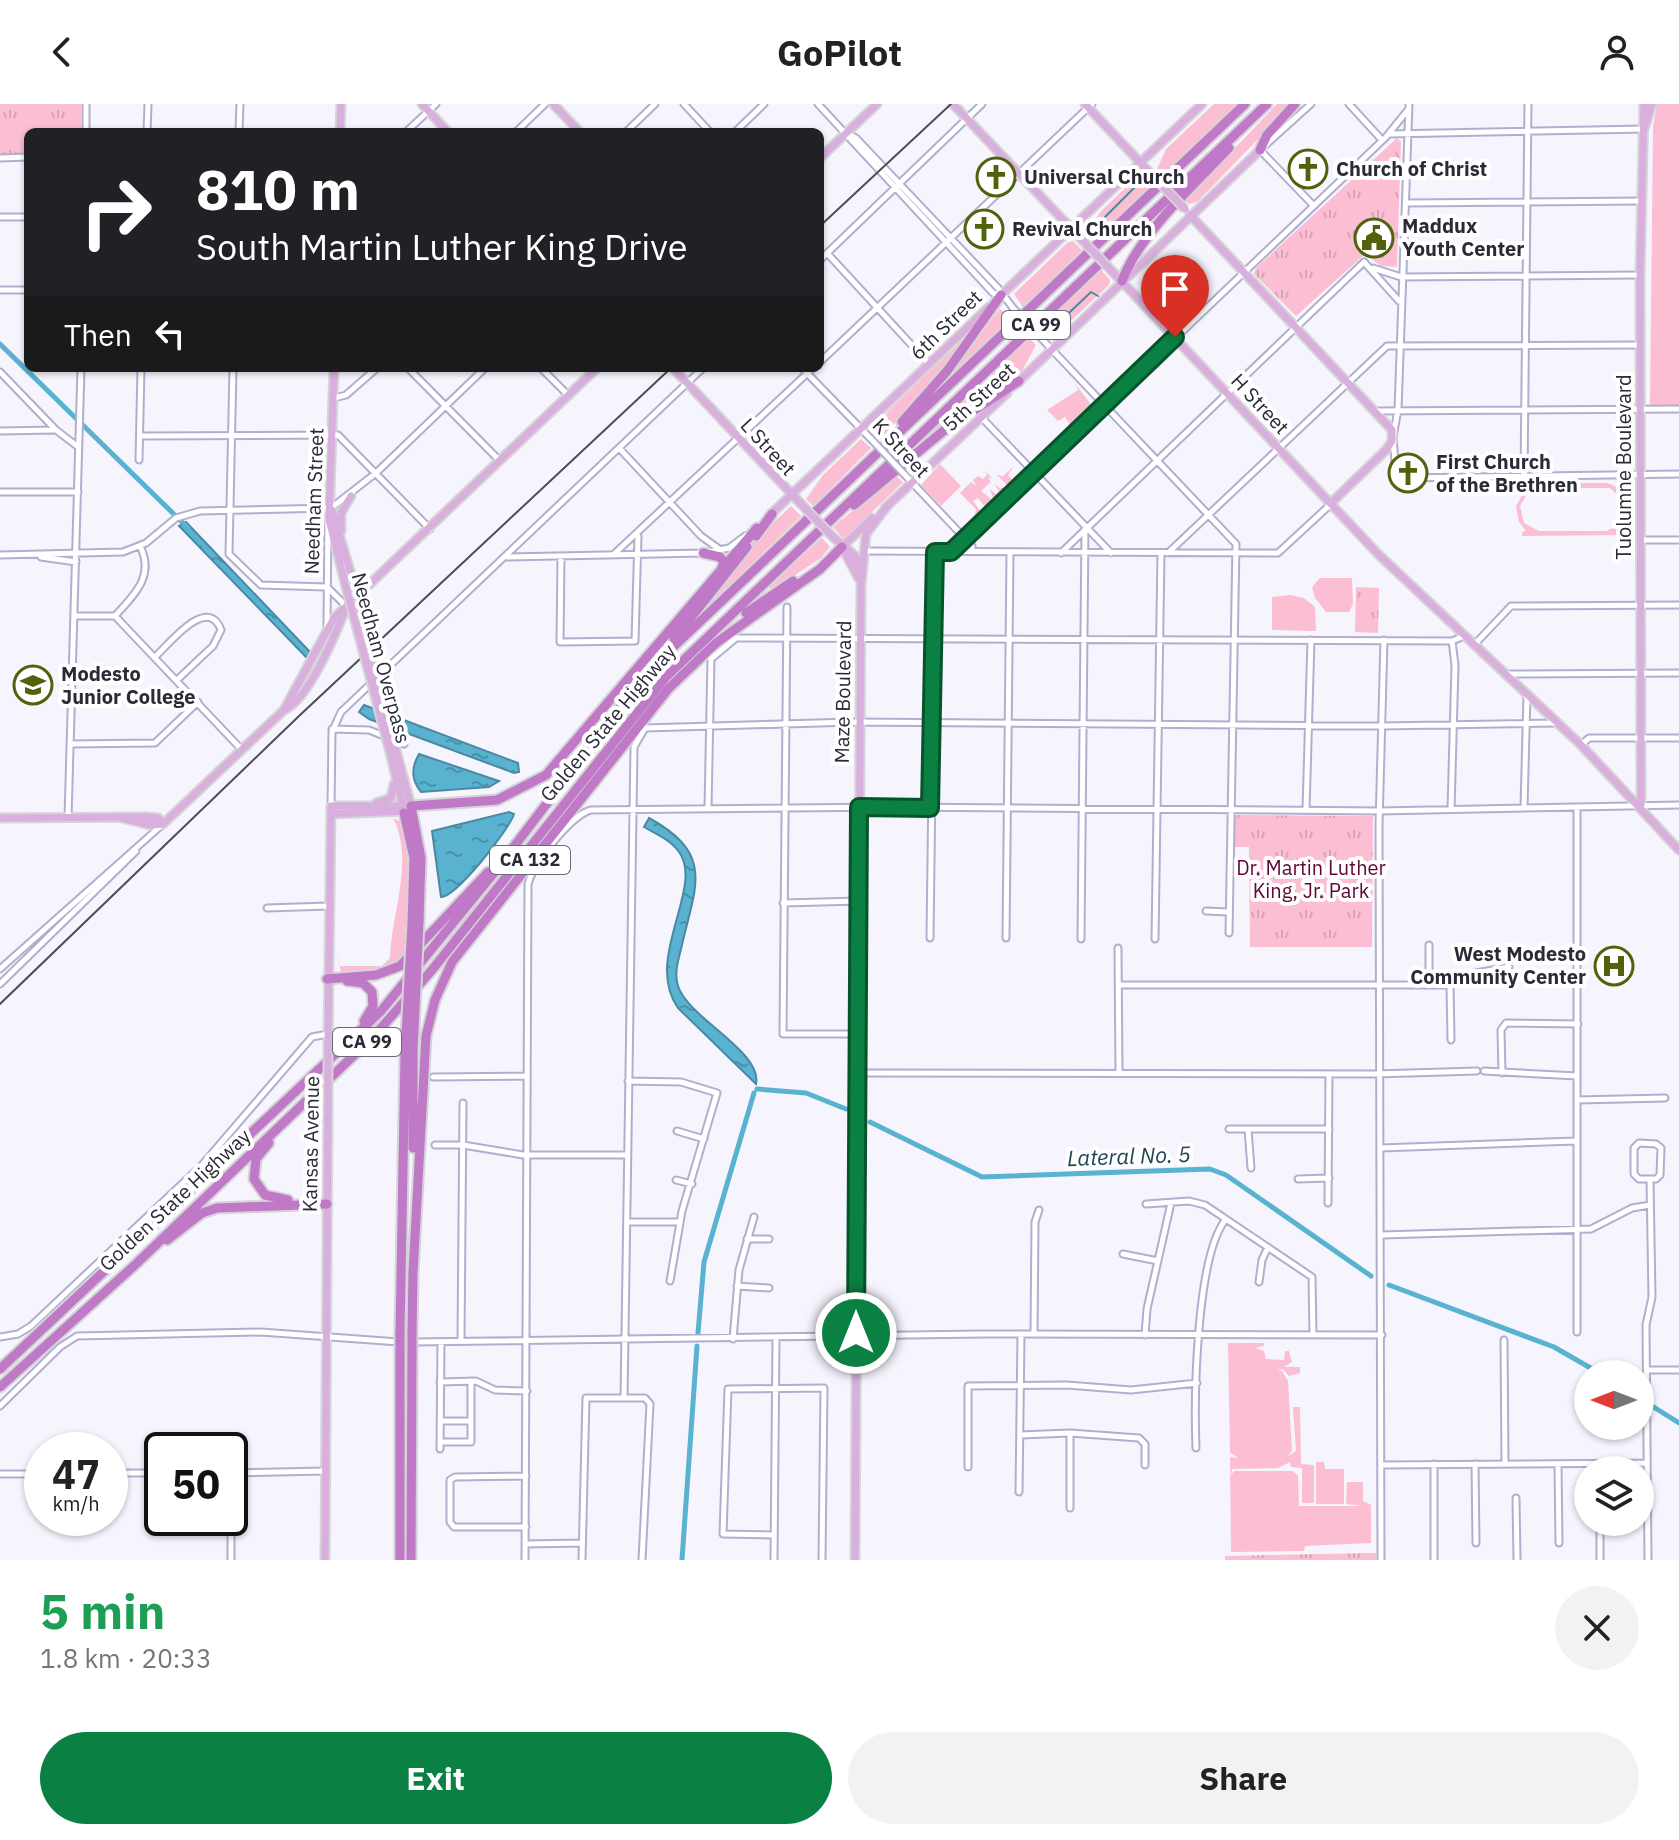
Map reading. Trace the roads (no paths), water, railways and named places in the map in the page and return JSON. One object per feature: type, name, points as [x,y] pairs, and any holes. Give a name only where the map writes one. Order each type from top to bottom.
[{"type":"highway","name":"Golden State Highway","points":[[0,1369],[333,1058],[409,979],[603,729],[670,650],[1245,104]]},
{"type":"highway","name":"Golden State Highway","points":[[0,1387],[136,1264],[374,1036],[420,983],[610,744],[688,655],[1267,104]]},
{"type":"highway","points":[[1122,281],[1132,260],[1171,210],[1267,104]]},
{"type":"highway","points":[[1260,150],[1260,143],[1295,104]]},
{"type":"highway","points":[[887,443],[954,362],[1001,295]]},
{"type":"highway","points":[[804,545],[940,433],[1019,381]]},
{"type":"highway","points":[[603,729],[624,694],[709,598],[772,514]]},
{"type":"highway","points":[[400,1560],[400,1334],[415,922],[414,862],[406,808],[467,805],[502,799],[546,775],[757,528]]},
{"type":"highway","points":[[688,655],[842,547]]},
{"type":"highway","name":"CA 132","points":[[411,1560],[413,1273],[425,1045],[435,1000],[452,962],[657,700],[716,643],[820,569],[842,547]]},
{"type":"highway","points":[[703,553],[722,558],[722,568]]},
{"type":"highway","points":[[327,979],[376,975],[400,966],[491,868],[504,860]]},
{"type":"highway","points":[[327,979],[365,984],[374,1001],[366,1018],[333,1058]]},
{"type":"highway","points":[[409,1053],[413,1273]]},
{"type":"highway","points":[[294,1112],[256,1159],[254,1179],[259,1190],[271,1198],[327,1204]]},
{"type":"highway","points":[[136,1264],[209,1210],[225,1206],[327,1204]]},
{"type":"main road","points":[[340,128],[341,104]]},
{"type":"main road","points":[[422,104],[444,128]]},
{"type":"main road","points":[[553,104],[576,128]]},
{"type":"main road","points":[[824,154],[877,104]]},
{"type":"main road","name":"H Street","points":[[953,104],[1378,554],[1581,745],[1641,805],[1679,850]]},
{"type":"main road","name":"6th Street","points":[[757,528],[1202,104]]},
{"type":"main road","name":"Tuolumne Boulevard","points":[[1641,805],[1640,275],[1643,104]]},
{"type":"main road","name":"Tuolumne Boulevard","points":[[1644,129],[1652,104]]},
{"type":"main road","points":[[1088,105],[1390,427],[1393,437],[1386,450],[1331,503]]},
{"type":"main road","name":"5th Street","points":[[842,547],[982,418],[1260,150]]},
{"type":"main road","name":"Needham Street","points":[[331,510],[334,372]]},
{"type":"main road","points":[[0,818],[158,818],[163,824],[284,710],[325,634],[346,606],[593,372]]},
{"type":"main road","name":"L Street","points":[[677,372],[842,547],[855,556],[862,570]]},
{"type":"main road","points":[[347,560],[341,516],[351,496]]},
{"type":"main road","name":"Maze Boulevard","points":[[855,1560],[861,585],[866,534],[888,505]]},
{"type":"main road","name":"Needham Overpass","points":[[331,510],[347,560],[349,584]]},
{"type":"main road","name":"Needham Overpass","points":[[331,510],[331,535],[349,584],[406,808]]},
{"type":"main road","name":"L Street","points":[[842,547],[861,585]]},
{"type":"main road","points":[[284,710],[292,707],[312,679],[346,606]]},
{"type":"main road","name":"Needham Overpass","points":[[394,753],[395,773],[406,808]]},
{"type":"main road","points":[[371,805],[392,796],[395,773]]},
{"type":"main road","points":[[331,810],[371,805],[406,808]]},
{"type":"main road","points":[[331,810],[406,808]]},
{"type":"main road","name":"Kansas Avenue","points":[[325,1560],[327,979],[331,810]]},
{"type":"street","points":[[86,104],[86,128]]},
{"type":"street","points":[[147,128],[148,104]]},
{"type":"street","points":[[239,128],[240,104]]},
{"type":"street","points":[[410,128],[436,104]]},
{"type":"street","points":[[520,128],[545,104]]},
{"type":"street","points":[[630,128],[655,104]]},
{"type":"street","points":[[684,104],[706,128]]},
{"type":"street","points":[[739,128],[764,104]]},
{"type":"street","points":[[818,104],[948,240],[993,293],[1001,295],[1235,542],[1229,933]]},
{"type":"street","points":[[824,256],[982,104]]},
{"type":"street","name":"5th Street","points":[[1260,150],[1311,104]]},
{"type":"street","points":[[1349,104],[1384,138]]},
{"type":"street","points":[[951,552],[1384,138],[1403,119],[1409,104]]},
{"type":"street","points":[[1409,104],[1398,410],[1393,437],[1397,476],[1679,474]]},
{"type":"street","points":[[1524,476],[1528,104]]},
{"type":"street","points":[[824,358],[1088,105]]},
{"type":"street","points":[[1384,138],[1409,132],[1644,129]]},
{"type":"street","points":[[1260,150],[1313,205]]},
{"type":"street","points":[[0,158],[24,157]]},
{"type":"street","points":[[1407,203],[1642,201]]},
{"type":"street","points":[[0,217],[24,217]]},
{"type":"street","points":[[827,253],[929,364]]},
{"type":"street","points":[[1366,264],[1401,277],[1640,275]]},
{"type":"street","points":[[1366,264],[1400,302]]},
{"type":"street","points":[[1061,553],[1227,392],[1366,264]]},
{"type":"street","points":[[0,290],[24,290]]},
{"type":"street","points":[[1155,939],[1159,639],[1165,553],[1387,346],[1640,345]]},
{"type":"street","points":[[0,372],[56,430],[77,446]]},
{"type":"street","points":[[68,818],[81,372]]},
{"type":"street","points":[[139,460],[141,372]]},
{"type":"street","points":[[233,372],[229,554],[261,585],[326,587],[346,606]]},
{"type":"street","points":[[334,398],[347,395],[373,372]]},
{"type":"street","points":[[412,372],[500,462]]},
{"type":"street","points":[[0,555],[113,553],[140,546],[182,516],[229,509],[331,510],[376,473],[481,372]]},
{"type":"street","points":[[545,372],[568,395]]},
{"type":"street","points":[[404,744],[369,730],[332,729],[338,716],[351,702],[699,372]]},
{"type":"street","points":[[613,555],[739,439],[804,372]]},
{"type":"street","name":"K Street","points":[[806,372],[965,538],[972,552]]},
{"type":"street","points":[[1376,411],[1679,409]]},
{"type":"street","points":[[982,418],[1112,553]]},
{"type":"street","points":[[0,431],[56,430]]},
{"type":"street","points":[[140,436],[341,436],[430,529]]},
{"type":"street","points":[[619,448],[701,536],[722,549]]},
{"type":"street","points":[[0,492],[78,492]]},
{"type":"street","points":[[863,551],[1278,553],[1331,503]]},
{"type":"street","name":"Needham Street","points":[[325,634],[325,532],[331,510]]},
{"type":"street","points":[[1081,939],[1085,527]]},
{"type":"street","name":"6th Street","points":[[506,557],[703,553],[722,549],[757,528]]},
{"type":"street","points":[[561,557],[560,642],[635,641],[638,535]]},
{"type":"street","points":[[701,536],[703,553]]},
{"type":"street","points":[[1640,540],[1679,540]]},
{"type":"street","points":[[115,616],[144,579],[145,561],[140,546]]},
{"type":"street","points":[[930,938],[935,552]]},
{"type":"street","points":[[1006,938],[1010,553]]},
{"type":"street","points":[[33,554],[76,562]]},
{"type":"street","points":[[1475,644],[1511,606],[1679,605]]},
{"type":"street","points":[[787,607],[783,1034],[858,1034]]},
{"type":"street","points":[[74,616],[115,616],[242,750]]},
{"type":"street","points":[[155,657],[197,618],[210,617],[218,622],[221,630],[215,643],[177,680]]},
{"type":"street","points":[[1451,810],[1455,665],[1452,640],[1456,629]]},
{"type":"street","points":[[708,809],[711,659],[736,638],[1452,640],[1464,636]]},
{"type":"street","points":[[1306,810],[1311,640]]},
{"type":"street","points":[[1381,1560],[1380,811],[1384,640]]},
{"type":"street","points":[[1507,674],[1679,673]]},
{"type":"street","points":[[1524,808],[1527,693]]},
{"type":"street","points":[[70,744],[155,743],[198,702]]},
{"type":"street","points":[[624,1398],[625,1155],[634,747],[640,735],[651,725],[932,722],[1454,726],[1558,723]]},
{"type":"street","name":"Kansas Avenue","points":[[331,810],[332,729]]},
{"type":"street","points":[[1581,745],[1589,738],[1679,738]]},
{"type":"street","points":[[525,1560],[529,881],[574,818],[587,811],[859,807],[1380,811],[1679,805]]},
{"type":"street","points":[[1577,807],[1577,1332]]},
{"type":"street","points":[[0,969],[163,824]]},
{"type":"street","points":[[0,982],[132,858],[138,847]]},
{"type":"street","points":[[783,903],[859,901]]},
{"type":"street","points":[[267,908],[329,906]]},
{"type":"street","points":[[1206,911],[1228,912]]},
{"type":"street","points":[[1429,945],[1429,985]]},
{"type":"street","points":[[1118,948],[1119,1073]]},
{"type":"street","points":[[0,982],[19,961],[16,953]]},
{"type":"street","points":[[1119,985],[1450,985],[1476,973],[1509,967]]},
{"type":"street","points":[[1450,985],[1451,1040]]},
{"type":"street","points":[[1502,1073],[1504,1024],[1578,1024]]},
{"type":"street","points":[[0,1337],[18,1334],[31,1326],[202,1165],[312,1037],[328,1034]]},
{"type":"street","points":[[858,1073],[1381,1074],[1480,1071],[1577,1076]]},
{"type":"street","points":[[1328,1203],[1329,1074]]},
{"type":"street","points":[[433,1077],[527,1076]]},
{"type":"street","points":[[628,1081],[681,1082],[717,1093],[679,1222],[670,1281]]},
{"type":"street","points":[[1577,1100],[1665,1098]]},
{"type":"street","points":[[461,1341],[463,1103]]},
{"type":"street","points":[[1229,1129],[1329,1129]]},
{"type":"street","points":[[1248,1129],[1251,1168]]},
{"type":"street","points":[[677,1131],[704,1139]]},
{"type":"street","points":[[1381,1148],[1576,1141]]},
{"type":"street","points":[[1639,1143],[1656,1144],[1661,1148],[1660,1175],[1650,1180],[1637,1179],[1634,1174],[1634,1148],[1639,1143]]},
{"type":"street","points":[[435,1145],[463,1145],[527,1155],[625,1155]]},
{"type":"street","points":[[1298,1179],[1329,1178]]},
{"type":"street","points":[[676,1180],[692,1184]]},
{"type":"street","points":[[1647,1360],[1646,1325],[1652,1297],[1650,1180]]},
{"type":"street","points":[[1145,1335],[1171,1203]]},
{"type":"street","points":[[1146,1204],[1205,1205],[1312,1277],[1313,1335]]},
{"type":"street","points":[[1382,1235],[1578,1230],[1602,1226],[1632,1208],[1650,1205]]},
{"type":"street","points":[[1034,1334],[1035,1231],[1039,1210]]},
{"type":"street","points":[[733,1339],[737,1286],[754,1217]]},
{"type":"street","points":[[1196,1448],[1200,1304],[1215,1240],[1226,1219]]},
{"type":"street","points":[[627,1222],[679,1222]]},
{"type":"street","points":[[747,1239],[769,1239]]},
{"type":"street","points":[[1259,1282],[1262,1260],[1268,1247]]},
{"type":"street","points":[[1123,1254],[1158,1261]]},
{"type":"street","points":[[737,1286],[769,1288]]},
{"type":"street","points":[[0,1406],[60,1347],[77,1336],[261,1332],[441,1342],[1021,1334],[1382,1335]]},
{"type":"street","points":[[1019,1492],[1021,1334]]},
{"type":"street","points":[[774,1560],[776,1338]]},
{"type":"street","points":[[1504,1340],[1505,1464]]},
{"type":"street","points":[[441,1342],[440,1446],[471,1442],[471,1381]]},
{"type":"street","points":[[1654,1370],[1679,1370]]},
{"type":"street","points":[[440,1382],[471,1381],[495,1390],[527,1391]]},
{"type":"street","points":[[968,1467],[968,1386],[1067,1385],[1131,1390],[1197,1383]]},
{"type":"street","points":[[774,1535],[723,1534],[728,1389],[824,1388],[822,1560]]},
{"type":"street","points":[[582,1560],[586,1398],[645,1398],[650,1404],[642,1560]]},
{"type":"street","points":[[440,1421],[471,1421]]},
{"type":"street","points":[[1020,1435],[1070,1433],[1142,1439],[1145,1444],[1145,1465]]},
{"type":"street","points":[[1070,1433],[1070,1508]]},
{"type":"street","points":[[1434,1464],[1434,1560]]},
{"type":"street","points":[[1475,1464],[1476,1543]]},
{"type":"street","points":[[1558,1464],[1559,1543]]},
{"type":"street","points":[[1382,1465],[1574,1465]]},
{"type":"street","points":[[248,1473],[325,1471]]},
{"type":"street","points":[[0,1474],[24,1474]]},
{"type":"street","points":[[526,1476],[455,1477],[450,1480],[450,1522],[454,1527],[526,1527]]},
{"type":"street","points":[[1516,1498],[1517,1560]]},
{"type":"street","points":[[231,1536],[231,1560]]},
{"type":"street","points":[[1600,1536],[1600,1560]]},
{"type":"street","points":[[1648,1536],[1648,1560]]},
{"type":"street","points":[[525,1544],[581,1543]]},
{"type":"water","points":[[186,522],[310,652],[307,658],[179,526]]},
{"type":"water","points":[[364,705],[518,763],[519,772],[514,773],[369,719],[359,712]]},
{"type":"water","points":[[419,754],[499,781],[489,787],[421,792],[413,773]]},
{"type":"water","points":[[509,812],[514,814],[493,847],[458,886],[441,897],[432,831]]},
{"type":"water","points":[[649,818],[684,845],[692,859],[695,874],[695,890],[677,967],[678,986],[695,1010],[748,1060],[755,1072],[756,1084],[678,1008],[669,989],[667,968],[685,884],[685,867],[672,844],[644,827]]},
{"type":"waterway","points":[[1089,233],[1140,182],[1140,174]]},
{"type":"waterway","points":[[1052,329],[1091,292],[1098,296]]},
{"type":"waterway","points":[[0,344],[24,367]]},
{"type":"waterway","points":[[29,372],[188,528]]},
{"type":"waterway","points":[[757,1089],[806,1093],[846,1109]]},
{"type":"waterway","points":[[698,1333],[704,1262],[754,1093]]},
{"type":"waterway","name":"Lateral No. 5","points":[[870,1122],[982,1177],[1210,1169],[1226,1175],[1371,1276]]},
{"type":"waterway","name":"Lateral No. 5","points":[[1389,1285],[1554,1347],[1577,1360]]},
{"type":"waterway","points":[[682,1560],[697,1346]]},
{"type":"waterway","name":"Lateral No. 5","points":[[1654,1407],[1679,1423]]},
{"type":"railway","points":[[824,222],[951,104]]},
{"type":"railway","points":[[0,1004],[299,716],[667,372]]},
{"type":"place","name":"Church of Christ","points":[[1308,169]]},
{"type":"place","name":"Universal Church","points":[[996,177]]},
{"type":"place","name":"Revival Church","points":[[984,229]]},
{"type":"place","name":"Maddux Youth Center","points":[[1374,238]]},
{"type":"place","name":"First Church of the Brethren","points":[[1408,473]]},
{"type":"place","name":"Modesto Junior College","points":[[33,685]]},
{"type":"place","name":"West Modesto Community Center","points":[[1614,966]]},
{"type":"park label","name":"Dr. Martin Luther King, Jr. Park","points":[[1311,880]]}]
